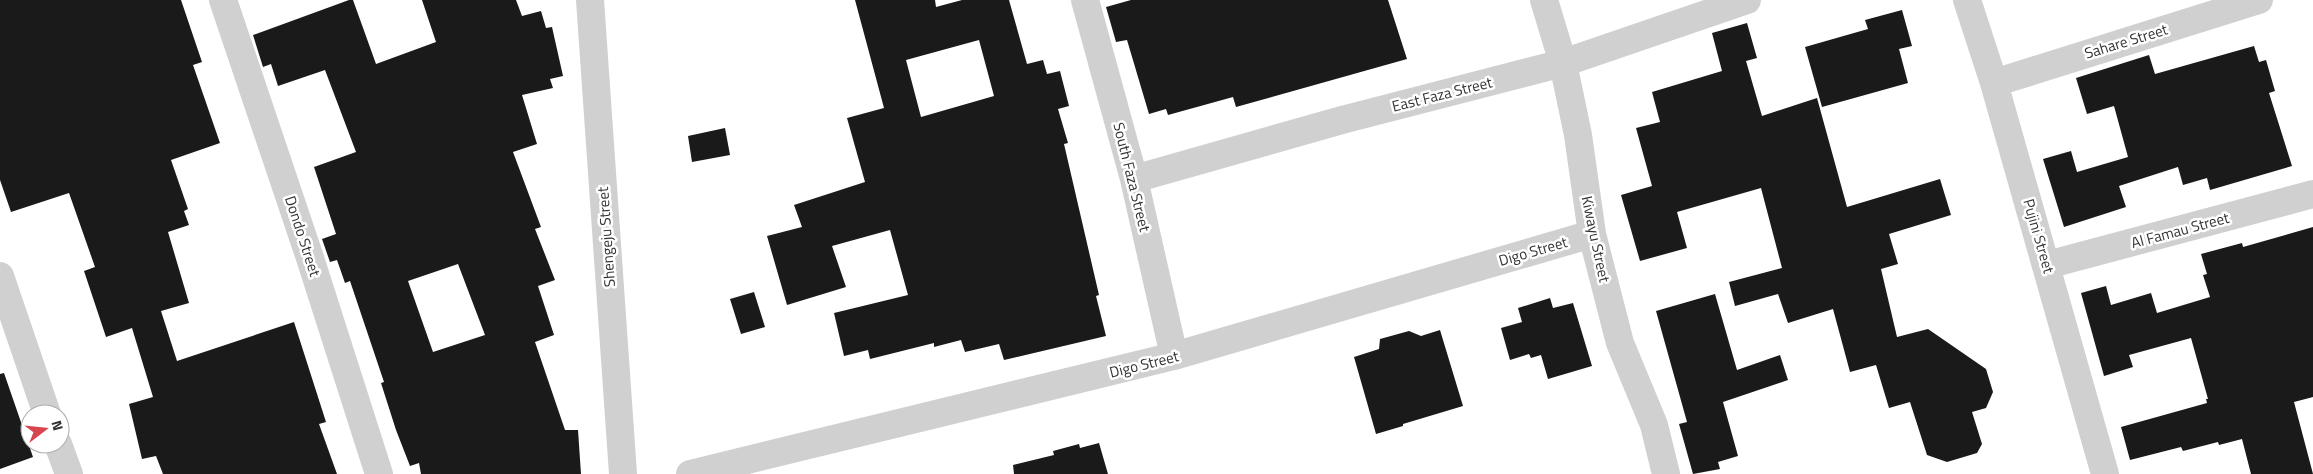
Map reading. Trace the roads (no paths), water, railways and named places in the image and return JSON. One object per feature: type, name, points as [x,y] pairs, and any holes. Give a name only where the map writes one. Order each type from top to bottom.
[{"type":"street","name":"Dondo Street","points":[[224,0],[307,248],[379,474]]},
{"type":"street","name":"Shengeju Street","points":[[590,0],[623,474]]},
{"type":"street","name":"South Faza Street","points":[[1085,0],[1134,179],[1174,356]]},
{"type":"street","name":"Kiwayu Street","points":[[1544,0],[1563,63],[1578,135],[1592,234],[1620,343],[1654,425],[1666,474]]},
{"type":"street","name":"East Faza Street","points":[[1134,179],[1342,120],[1563,63],[1747,0]]},
{"type":"street","name":"Pujini Street","points":[[1967,0],[1994,83],[2047,265],[2105,474]]},
{"type":"street","name":"Sahare Street","points":[[1994,83],[2259,0]]},
{"type":"street","name":"Al Famau Street","points":[[2047,265],[2313,194]]},
{"type":"street","name":"Digo Street","points":[[690,474],[1174,356],[1592,234]]},
{"type":"street","points":[[0,276],[45,404]]},
{"type":"street","points":[[62,454],[69,474]]}]
